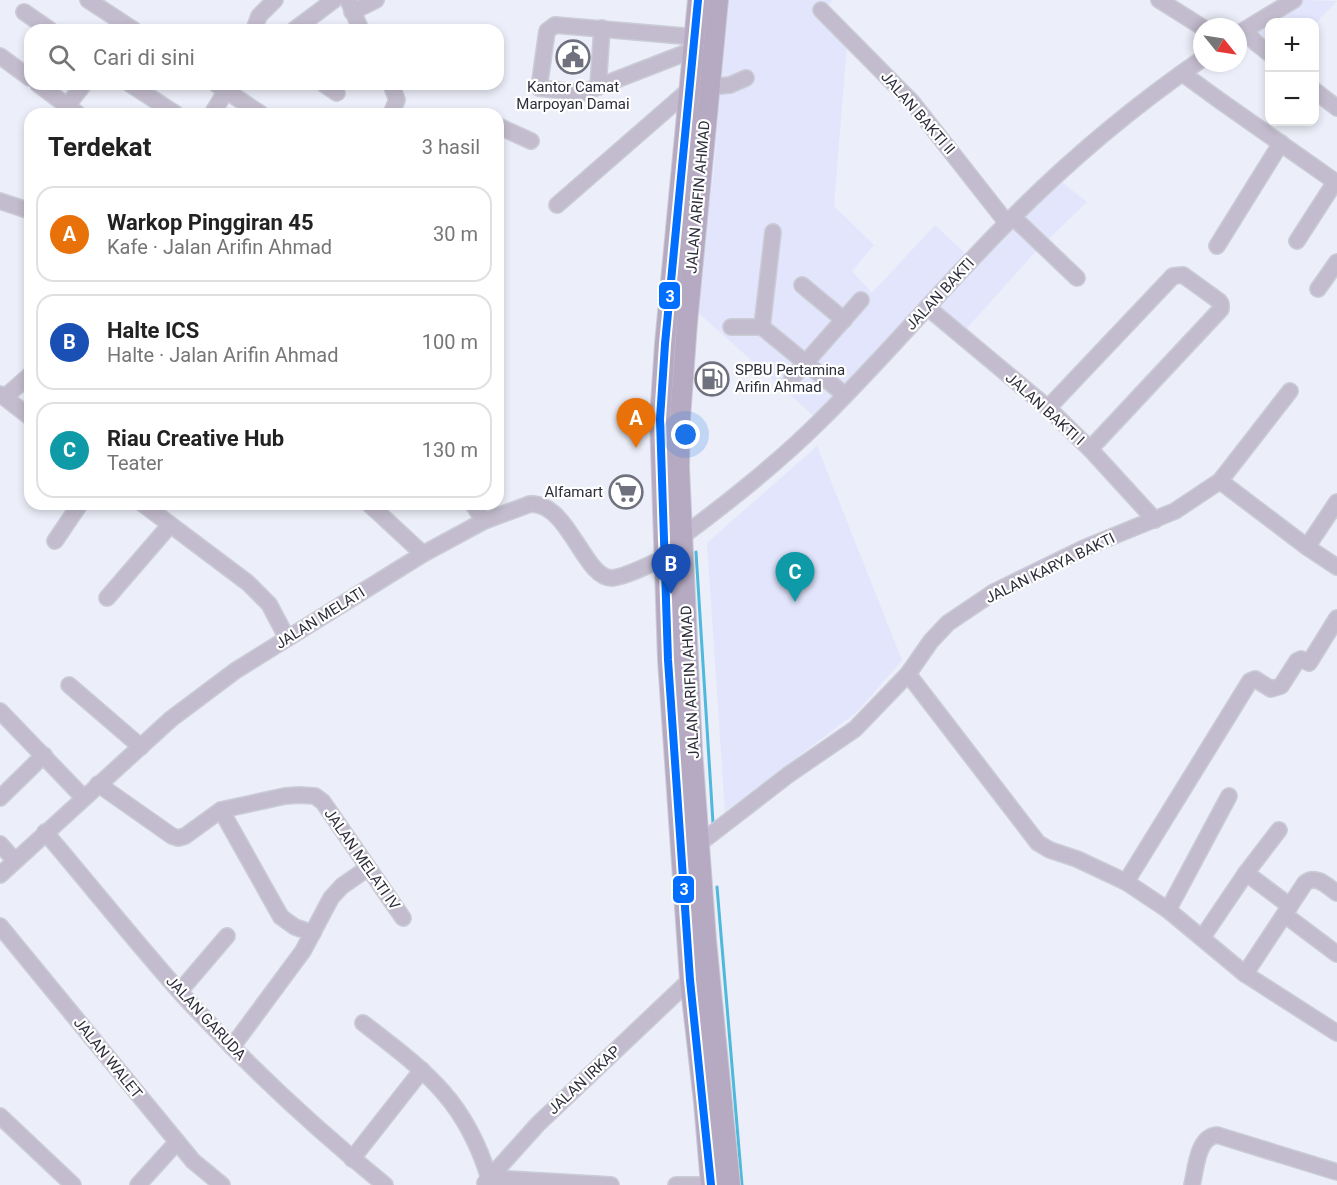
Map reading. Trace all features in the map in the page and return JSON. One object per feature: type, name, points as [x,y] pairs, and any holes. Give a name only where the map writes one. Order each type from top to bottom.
[{"type":"main road","name":"JALAN ARIFIN AHMAD","points":[[698,0],[694,44],[699,89]]},
{"type":"main road","name":"JALAN ARIFIN AHMAD","points":[[718,0],[699,89],[688,207],[660,419],[668,660],[697,941],[730,1185]]},
{"type":"main road","name":"JALAN ARIFIN AHMAD","points":[[688,207],[679,467],[684,535],[692,750],[700,843],[697,941],[690,980],[711,1185]]},
{"type":"street","points":[[88,0],[121,24]]},
{"type":"street","points":[[256,24],[259,16],[275,0]]},
{"type":"street","points":[[302,24],[334,0]]},
{"type":"street","points":[[358,24],[350,6],[376,0]]},
{"type":"street","points":[[1159,0],[1193,21]]},
{"type":"street","points":[[1247,28],[1294,0]]},
{"type":"street","name":"JALAN BAKTI II","points":[[821,10],[912,102],[1010,220],[1077,278]]},
{"type":"street","points":[[24,12],[41,24]]},
{"type":"street","points":[[555,25],[602,28],[694,44],[582,93],[539,88],[548,31],[555,25]]},
{"type":"street","points":[[598,87],[602,28]]},
{"type":"street","points":[[1247,37],[1265,51]]},
{"type":"street","points":[[0,56],[24,74]]},
{"type":"street","name":"JALAN BAKTI","points":[[684,535],[739,495],[818,423],[1010,220],[1105,131],[1193,65]]},
{"type":"street","points":[[1182,73],[1336,182],[1297,241]]},
{"type":"street","points":[[557,205],[699,89],[730,85],[746,78]]},
{"type":"street","points":[[46,90],[70,108]]},
{"type":"street","points":[[74,108],[81,90]]},
{"type":"street","points":[[139,90],[167,108]]},
{"type":"street","points":[[214,108],[220,90]]},
{"type":"street","points":[[225,90],[252,108]]},
{"type":"street","points":[[333,90],[337,93]]},
{"type":"street","points":[[394,90],[398,100],[394,108]]},
{"type":"street","points":[[1319,94],[1337,108]]},
{"type":"street","points":[[504,129],[531,141]]},
{"type":"street","points":[[1217,246],[1281,143]]},
{"type":"street","points":[[0,201],[24,209]]},
{"type":"street","points":[[762,327],[773,232]]},
{"type":"street","points":[[1318,290],[1337,262]]},
{"type":"street","points":[[1048,408],[1173,276],[1183,275],[1219,301],[1221,309],[1090,449]]},
{"type":"street","points":[[802,285],[844,320]]},
{"type":"street","points":[[792,378],[861,300]]},
{"type":"street","name":"JALAN BAKTI I","points":[[927,307],[1048,408],[1090,449],[1155,520]]},
{"type":"street","points":[[731,327],[762,327],[845,395]]},
{"type":"street","points":[[24,379],[2,395],[24,412]]},
{"type":"street","name":"JALAN KARYA BAKTI","points":[[700,843],[788,775],[855,729],[908,674],[931,641],[948,623],[994,592],[1084,548],[1155,520],[1185,505],[1220,481],[1290,391]]},
{"type":"street","points":[[1220,481],[1306,547],[1337,567]]},
{"type":"street","points":[[1306,547],[1337,502]]},
{"type":"street","name":"JALAN MELATI","points":[[0,875],[171,719],[207,692],[287,638],[423,554],[484,521],[530,504],[537,503],[547,507],[558,517],[596,570],[606,577],[617,576],[664,558]]},
{"type":"street","points":[[55,541],[76,510]]},
{"type":"street","points":[[151,510],[262,596],[275,612],[287,638]]},
{"type":"street","points":[[375,510],[423,554]]},
{"type":"street","points":[[477,510],[484,521]]},
{"type":"street","points":[[107,598],[171,525]]},
{"type":"street","points":[[1126,882],[1250,681],[1254,680],[1271,689],[1281,686],[1297,661],[1301,659],[1309,663],[1337,618]]},
{"type":"street","points":[[908,674],[1038,843],[1126,882],[1168,910],[1245,974],[1337,1033]]},
{"type":"street","points":[[69,685],[141,747]]},
{"type":"street","points":[[1,714],[83,797]]},
{"type":"street","points":[[0,798],[44,755]]},
{"type":"street","name":"JALAN MELATI IV","points":[[98,784],[175,837],[185,836],[221,810],[285,796],[315,796],[323,802],[403,918]]},
{"type":"street","points":[[1168,910],[1229,796]]},
{"type":"street","points":[[221,810],[281,917],[295,927],[313,933]]},
{"type":"street","points":[[1202,939],[1246,873],[1279,830]]},
{"type":"street","name":"JALAN GARUDA","points":[[45,832],[180,991],[232,1047],[279,1093],[385,1185]]},
{"type":"street","points":[[0,844],[15,861]]},
{"type":"street","points":[[232,1047],[288,972],[313,933],[331,898],[342,886],[368,867]]},
{"type":"street","points":[[1246,873],[1337,954]]},
{"type":"street","points":[[1245,974],[1309,880],[1318,880],[1337,893]]},
{"type":"street","name":"JALAN WALET","points":[[0,926],[177,1142],[204,1172],[222,1185]]},
{"type":"street","points":[[180,991],[227,936]]},
{"type":"street","name":"JALAN IRKAP","points":[[486,1182],[538,1124],[690,980]]},
{"type":"street","points":[[363,1023],[423,1070],[446,1093],[476,1142],[486,1182],[611,1185]]},
{"type":"street","points":[[352,1158],[423,1070]]},
{"type":"street","points":[[0,1116],[73,1185]]},
{"type":"street","points":[[1192,1185],[1203,1144],[1212,1136],[1337,1172]]},
{"type":"street","points":[[138,1185],[177,1142]]},
{"type":"street","points":[[676,1185],[711,1185]]},
{"type":"shaded area","points":[[726,0],[833,0],[819,16],[847,44],[834,206],[874,245],[852,271],[872,293],[935,225],[968,256],[817,419],[694,309],[714,170]]},
{"type":"shaded area","points":[[1300,0],[1337,1],[1319,20],[1319,18],[1274,18]]},
{"type":"shaded area","points":[[1265,24],[1265,44],[1252,33]]},
{"type":"shaded area","points":[[1059,180],[1087,202],[1038,249],[959,337],[936,307]]},
{"type":"shaded area","points":[[817,446],[902,660],[858,711],[725,812],[707,543]]},
{"type":"waterway","points":[[696,552],[713,823]]},
{"type":"waterway","points":[[717,887],[742,1185]]},
{"type":"transit line","name":"3","points":[[698,0],[660,419],[668,660],[690,980],[711,1185]]},
{"type":"place","name":"Kantor Camat Marpoyan Damai","points":[[573,57]]},
{"type":"place","name":"SPBU Pertamina Arifin Ahmad","points":[[712,379]]},
{"type":"place","name":"Warkop Pinggiran 45","points":[[636,448]]},
{"type":"place","name":"Alfamart","points":[[626,492]]},
{"type":"place","name":"Halte ICS","points":[[671,594]]},
{"type":"place","name":"Riau Creative Hub","points":[[795,602]]}]
